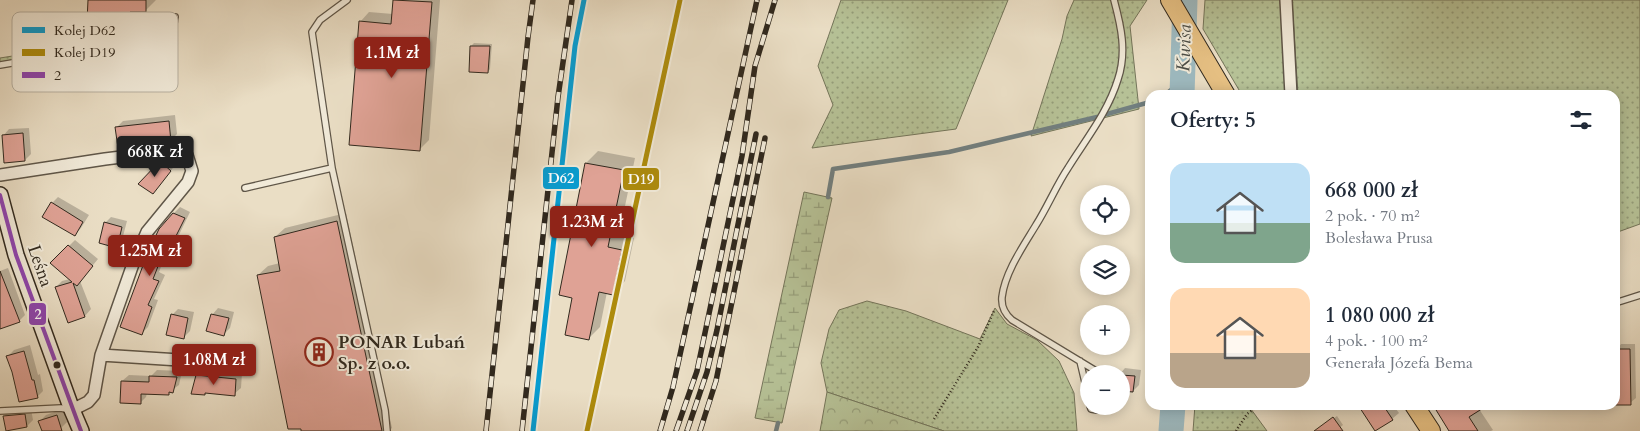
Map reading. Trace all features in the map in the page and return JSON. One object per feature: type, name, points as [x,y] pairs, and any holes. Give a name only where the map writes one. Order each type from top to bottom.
[{"type":"main road","points":[[1170,0],[1223,90]]},
{"type":"main road","name":"Leśna","points":[[0,195],[16,255],[81,431]]},
{"type":"main road","points":[[1417,410],[1431,431]]},
{"type":"street","points":[[1286,0],[1292,90]]},
{"type":"street","points":[[0,175],[158,152],[180,152],[187,155],[192,171],[188,182],[147,232],[133,264],[101,355],[94,394],[88,402],[72,410]]},
{"type":"street","points":[[101,355],[242,364]]},
{"type":"lane","points":[[346,0],[320,20],[312,32],[332,168],[385,410],[387,431]]},
{"type":"lane","points":[[1086,365],[1012,320],[1003,308],[1003,292],[1017,257],[1067,169],[1099,122],[1118,80],[1122,63],[1123,42],[1114,0]]},
{"type":"lane","points":[[245,188],[332,168]]},
{"type":"lane","points":[[1620,300],[1640,294]]},
{"type":"lane","points":[[1080,361],[1081,365]]},
{"type":"lane","points":[[0,411],[61,408],[72,410]]},
{"type":"path","points":[[934,419],[978,347],[1003,292]]},
{"type":"path","points":[[1236,431],[1252,410]]},
{"type":"green space","points":[[841,0],[1008,0],[956,129],[812,148],[833,105],[818,66]]},
{"type":"green space","points":[[1074,0],[1147,0],[1130,26],[1139,109],[1031,136],[1062,39],[1067,16]]},
{"type":"green space","points":[[1205,0],[1280,0],[1286,90],[1239,90],[1203,29]]},
{"type":"green space","points":[[1292,0],[1640,0],[1640,224],[1620,231],[1620,90],[1298,90]]},
{"type":"green space","points":[[12,56],[12,60],[0,62],[0,58]]},
{"type":"green space","points":[[804,192],[832,198],[782,423],[755,418]]},
{"type":"green space","points":[[867,301],[906,311],[980,339],[995,308],[1007,324],[1037,340],[1059,361],[1074,393],[1077,431],[944,431],[827,392],[821,363],[829,329],[839,310]]},
{"type":"green space","points":[[827,392],[944,431],[820,431]]},
{"type":"green space","points":[[1195,410],[1252,410],[1267,431],[1193,431]]},
{"type":"building","points":[[88,0],[146,0],[146,12],[87,12]]},
{"type":"building","points":[[393,0],[432,2],[420,151],[349,145],[359,21],[391,24]]},
{"type":"building","points":[[470,46],[490,46],[488,73],[469,72]]},
{"type":"building","points":[[169,121],[171,142],[118,148],[115,127]]},
{"type":"building","points":[[23,133],[25,161],[4,163],[2,135]]},
{"type":"building","points":[[160,161],[171,171],[153,194],[138,184]]},
{"type":"building","points":[[585,163],[624,170],[608,247],[622,250],[613,295],[599,292],[589,340],[565,335],[572,298],[559,295]]},
{"type":"building","points":[[51,202],[83,222],[75,236],[42,217]]},
{"type":"building","points":[[173,213],[185,218],[170,248],[166,246],[153,279],[159,281],[148,305],[152,307],[142,335],[120,327],[148,252],[159,229]]},
{"type":"building","name":"PONAR Lubań Sp. z o.o.","points":[[337,221],[382,431],[301,431],[301,429],[288,429],[257,275],[280,271],[274,237]]},
{"type":"building","points":[[104,222],[122,227],[117,248],[99,243]]},
{"type":"building","points":[[68,245],[93,266],[77,286],[73,283],[85,317],[68,323],[55,287],[72,282],[50,263]]},
{"type":"building","points":[[0,271],[20,322],[0,329]]},
{"type":"building","points":[[171,314],[188,318],[184,339],[166,335]]},
{"type":"building","points":[[211,314],[229,318],[224,336],[206,331]]},
{"type":"building","points":[[1620,349],[1630,349],[1631,405],[1620,405]]},
{"type":"building","points":[[24,351],[38,398],[19,402],[6,356]]},
{"type":"building","points":[[196,375],[236,379],[235,396],[205,393],[205,395],[191,394]]},
{"type":"building","points":[[149,376],[177,377],[173,393],[169,392],[169,395],[141,394],[141,404],[120,403],[121,381],[149,382]]},
{"type":"building","points":[[1130,376],[1135,376],[1133,392],[1130,392]]},
{"type":"building","points":[[1361,410],[1386,410],[1393,420],[1375,431]]},
{"type":"building","points":[[1436,410],[1480,410],[1469,417],[1478,431],[1449,431]]},
{"type":"building","points":[[25,414],[27,427],[6,431],[3,416]]},
{"type":"building","points":[[57,415],[62,431],[42,431],[38,421]]},
{"type":"building","points":[[1333,417],[1343,431],[1314,431]]},
{"type":"waterway","name":"Kwisa","points":[[1182,90],[1185,0]]},
{"type":"waterway","points":[[1171,90],[1183,80]]},
{"type":"waterway","points":[[1107,114],[1145,103]]},
{"type":"waterway","points":[[828,197],[833,169],[949,152],[1097,117]]},
{"type":"waterway","name":"Kwisa","points":[[1171,431],[1173,410]]},
{"type":"waterway","points":[[776,431],[778,423]]},
{"type":"railway","points":[[486,431],[533,0]]},
{"type":"railway","points":[[522,431],[558,97],[572,0]]},
{"type":"railway","points":[[660,431],[673,387],[757,0]]},
{"type":"railway","points":[[676,431],[697,371],[742,156],[755,66],[775,0]]},
{"type":"railway","points":[[687,431],[707,372],[717,330],[756,134]]},
{"type":"railway","points":[[700,431],[716,381],[765,138]]},
{"type":"rail line","name":"D62","points":[[533,431],[575,46],[584,0]]},
{"type":"rail line","name":"D19","points":[[587,431],[680,0]]},
{"type":"transit line","name":"2","points":[[0,195],[16,255],[81,431]]},
{"type":"place","name":"PONAR Lubań Sp. z o.o.","points":[[319,352]]}]
